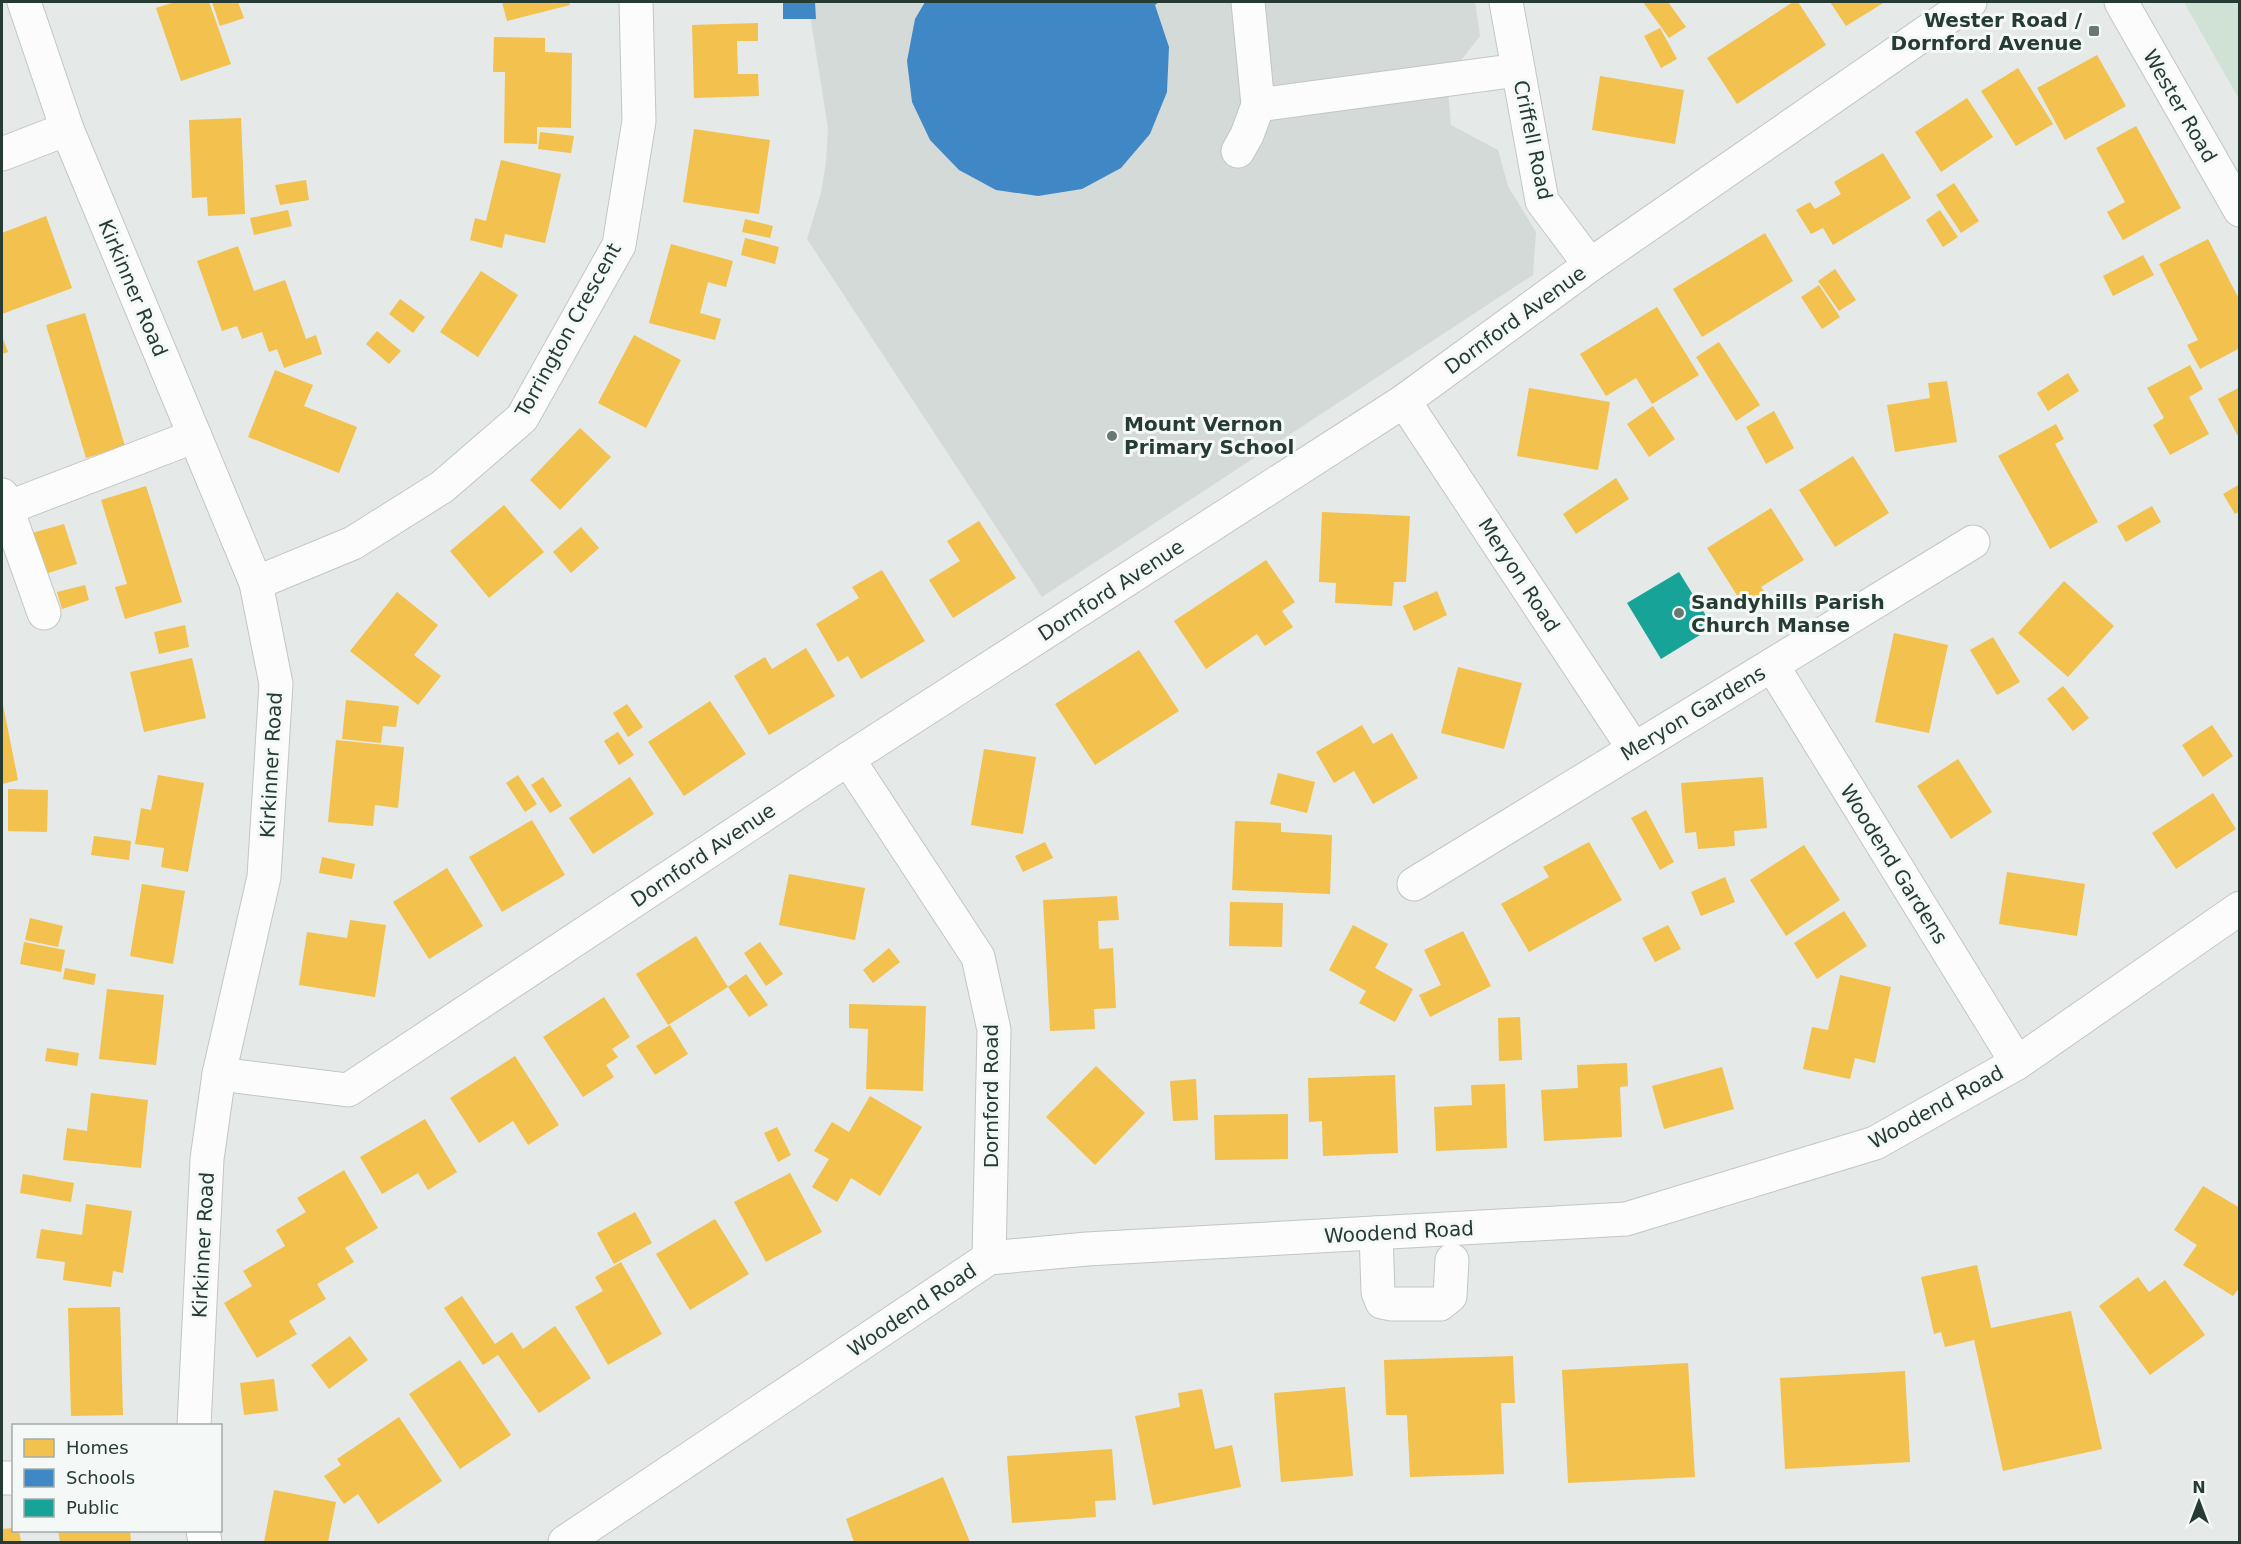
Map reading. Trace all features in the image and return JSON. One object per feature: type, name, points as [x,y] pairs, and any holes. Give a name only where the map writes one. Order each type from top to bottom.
[{"type":"street","name":"Kirkinner Road","points":[[24,2],[67,129],[256,583],[276,684],[264,877],[219,1074],[207,1159],[194,1424]]},
{"type":"street","name":"Torrington Crescent","points":[[256,583],[353,543],[442,487],[522,418],[619,245],[639,121],[636,2]]},
{"type":"street","points":[[1238,151],[1247,135],[1258,105],[1248,2]]},
{"type":"street","name":"Criffell Road","points":[[1506,2],[1542,201],[1590,265]]},
{"type":"street","name":"Dornford Avenue","points":[[219,1074],[348,1090],[848,759],[1404,401],[1590,265],[1970,2]]},
{"type":"street","name":"Wester Road","points":[[2121,2],[2240,210]]},
{"type":"street","points":[[1258,105],[1518,69]]},
{"type":"street","points":[[2,154],[67,129]]},
{"type":"street","name":"Meryon Road","points":[[1404,401],[1634,749]]},
{"type":"street","points":[[44,613],[3,504],[195,435]]},
{"type":"street","name":"Meryon Gardens","points":[[1414,884],[1973,542]]},
{"type":"street","name":"Woodend Gardens","points":[[1772,665],[2017,1063]]},
{"type":"street","name":"Dornford Road","points":[[848,759],[978,957],[994,1030],[989,1258]]},
{"type":"street","name":"Woodend Road","points":[[565,1542],[989,1258],[1087,1249],[1626,1219],[1875,1143],[2017,1063],[2240,908]]},
{"type":"street","points":[[1376,1233],[1378,1292],[1382,1302],[1440,1304],[1450,1296],[1452,1260]]},
{"type":"shaded area","name":"Mount Vernon Primary School","points":[[808,2],[1475,2],[1480,36],[1447,78],[1451,125],[1498,150],[1508,186],[1536,232],[1533,275],[1042,597],[807,239],[821,193],[828,128]]},
{"type":"green space","points":[[2184,2],[2239,2],[2239,99]]},
{"type":"building: Homes","points":[[175,2],[209,2],[231,64],[181,81],[156,8]]},
{"type":"building: Homes","points":[[212,2],[238,2],[244,18],[220,26]]},
{"type":"building: Homes","points":[[502,2],[569,2],[570,5],[507,21]]},
{"type":"building: Homes","points":[[1643,2],[1668,2],[1686,27],[1669,38]]},
{"type":"building: Homes","points":[[1793,2],[1798,2],[1826,45],[1737,104],[1707,58]]},
{"type":"building: Homes","points":[[1830,2],[1885,2],[1846,26]]},
{"type":"building: Homes","points":[[758,23],[758,41],[737,41],[738,74],[758,74],[759,96],[694,98],[692,25]]},
{"type":"building: Homes","points":[[1660,28],[1677,59],[1661,68],[1644,36]]},
{"type":"building: Homes","points":[[494,37],[545,38],[545,52],[572,53],[571,128],[537,127],[537,144],[504,143],[505,72],[493,72]]},
{"type":"building: Homes","points":[[2097,55],[2126,106],[2065,140],[2037,88]]},
{"type":"building: Homes","points":[[2018,68],[2053,124],[2016,146],[1981,91]]},
{"type":"building: Homes","points":[[1600,76],[1684,90],[1675,144],[1592,130]]},
{"type":"building: Homes","points":[[1967,98],[1993,137],[1941,172],[1915,132]]},
{"type":"building: Homes","points":[[241,118],[245,214],[208,216],[207,197],[192,198],[189,120]]},
{"type":"building: Homes","points":[[2136,126],[2181,208],[2123,240],[2107,212],[2125,202],[2096,148]]},
{"type":"building: Homes","points":[[694,129],[770,140],[759,214],[683,202]]},
{"type":"building: Homes","points":[[540,132],[574,136],[571,153],[538,149]]},
{"type":"building: Homes","points":[[1883,153],[1911,198],[1833,245],[1823,228],[1811,234],[1796,210],[1810,202],[1815,209],[1841,194],[1834,182]]},
{"type":"building: Homes","points":[[501,160],[561,174],[545,243],[505,234],[502,248],[470,240],[475,218],[486,221]]},
{"type":"building: Homes","points":[[306,180],[309,200],[280,205],[275,185]]},
{"type":"building: Homes","points":[[1954,183],[1979,221],[1961,233],[1936,195]]},
{"type":"building: Homes","points":[[288,210],[292,226],[254,235],[250,218]]},
{"type":"building: Homes","points":[[1940,210],[1958,237],[1943,247],[1926,220]]},
{"type":"building: Homes","points":[[46,216],[72,288],[2,314],[2,233]]},
{"type":"building: Homes","points":[[745,219],[773,226],[770,238],[742,232]]},
{"type":"building: Homes","points":[[1765,233],[1793,281],[1702,337],[1673,289]]},
{"type":"building: Homes","points":[[745,238],[779,247],[775,264],[741,255]]},
{"type":"building: Homes","points":[[2208,239],[2240,301],[2240,348],[2200,369],[2187,345],[2198,340],[2159,264]]},
{"type":"building: Homes","points":[[671,244],[733,261],[726,287],[708,282],[700,313],[721,319],[715,340],[649,323]]},
{"type":"building: Homes","points":[[238,246],[254,291],[285,280],[306,339],[316,335],[322,354],[284,368],[277,349],[269,352],[262,332],[242,339],[237,326],[222,331],[197,261]]},
{"type":"building: Homes","points":[[2143,255],[2154,275],[2113,296],[2103,276]]},
{"type":"building: Homes","points":[[1835,269],[1856,300],[1839,311],[1818,281]]},
{"type":"building: Homes","points":[[481,271],[518,295],[478,357],[440,332]]},
{"type":"building: Homes","points":[[1819,285],[1840,317],[1822,329],[1801,297]]},
{"type":"building: Homes","points":[[400,299],[425,317],[413,333],[389,314]]},
{"type":"building: Homes","points":[[1657,307],[1699,375],[1652,404],[1636,378],[1606,396],[1580,354]]},
{"type":"building: Homes","points":[[85,313],[125,446],[86,458],[46,325]]},
{"type":"building: Homes","points":[[377,331],[401,351],[389,364],[366,344]]},
{"type":"building: Homes","points":[[634,335],[681,360],[646,428],[598,403]]},
{"type":"building: Homes","points":[[2,336],[8,352],[2,354]]},
{"type":"building: Homes","points":[[1719,342],[1760,405],[1736,421],[1696,357]]},
{"type":"building: Homes","points":[[2190,365],[2203,389],[2189,397],[2209,434],[2170,455],[2153,425],[2164,418],[2147,388]]},
{"type":"building: Homes","points":[[275,370],[313,385],[304,406],[357,427],[339,473],[248,437]]},
{"type":"building: Homes","points":[[2068,373],[2079,391],[2048,411],[2037,393]]},
{"type":"building: Homes","points":[[1947,381],[1957,442],[1895,452],[1887,405],[1930,398],[1928,383]]},
{"type":"building: Homes","points":[[2240,387],[2240,440],[2218,399]]},
{"type":"building: Homes","points":[[1529,388],[1610,402],[1598,470],[1517,456]]},
{"type":"building: Homes","points":[[1653,406],[1675,439],[1649,457],[1627,424]]},
{"type":"building: Homes","points":[[1774,411],[1794,448],[1766,464],[1746,427]]},
{"type":"building: Homes","points":[[2056,424],[2064,439],[2055,444],[2098,522],[2050,549],[1998,456]]},
{"type":"building: Homes","points":[[580,428],[611,457],[560,510],[530,480]]},
{"type":"building: Homes","points":[[1853,456],[1889,513],[1835,547],[1799,490]]},
{"type":"building: Homes","points":[[1616,478],[1629,499],[1576,534],[1563,514]]},
{"type":"building: Homes","points":[[2240,484],[2240,511],[2235,514],[2223,494]]},
{"type":"building: Homes","points":[[146,486],[182,602],[125,619],[115,587],[127,584],[101,500]]},
{"type":"building: Homes","points":[[504,505],[544,552],[489,598],[450,551]]},
{"type":"building: Homes","points":[[2152,506],[2161,522],[2126,542],[2117,526]]},
{"type":"building: Homes","points":[[1771,508],[1804,560],[1761,587],[1769,598],[1747,611],[1707,548]]},
{"type":"building: Homes","points":[[1322,512],[1410,516],[1406,582],[1394,582],[1392,606],[1335,603],[1336,583],[1319,582]]},
{"type":"building: Homes","points":[[979,521],[1016,578],[953,618],[929,580],[960,561],[947,541]]},
{"type":"building: Homes","points":[[64,524],[77,564],[45,574],[32,533]]},
{"type":"building: Homes","points":[[581,527],[599,548],[571,573],[553,552]]},
{"type":"building: Homes","points":[[1266,560],[1295,602],[1282,611],[1293,627],[1265,646],[1257,634],[1206,669],[1174,621]]},
{"type":"building: Homes","points":[[882,570],[925,641],[861,679],[848,656],[838,662],[816,624],[859,598],[852,587]]},
{"type":"building: Homes","points":[[2064,581],[2114,626],[2068,677],[2018,633]]},
{"type":"building: Homes","points":[[85,585],[89,600],[62,609],[57,592]]},
{"type":"building: Homes","points":[[1437,591],[1447,615],[1414,631],[1403,606]]},
{"type":"building: Homes","points":[[397,592],[438,625],[414,655],[441,676],[418,705],[350,651]]},
{"type":"building: Homes","points":[[185,625],[189,647],[159,654],[154,632]]},
{"type":"building: Homes","points":[[1894,633],[1948,645],[1929,733],[1875,722]]},
{"type":"building: Homes","points":[[1993,637],[2020,682],[1997,695],[1970,650]]},
{"type":"building: Homes","points":[[806,648],[835,696],[769,735],[734,676],[765,657],[772,669]]},
{"type":"building: Homes","points":[[1139,650],[1179,711],[1095,765],[1055,704]]},
{"type":"building: Homes","points":[[192,658],[206,718],[144,732],[130,672]]},
{"type":"building: Homes","points":[[1458,667],[1522,683],[1504,749],[1441,733]]},
{"type":"building: Homes","points":[[2063,686],[2089,718],[2073,731],[2047,699]]},
{"type":"building: Homes","points":[[346,700],[399,706],[396,727],[383,726],[381,743],[342,739]]},
{"type":"building: Homes","points":[[710,701],[746,754],[684,796],[648,742]]},
{"type":"building: Homes","points":[[627,704],[643,727],[628,737],[613,713]]},
{"type":"building: Homes","points":[[2,705],[18,780],[2,784]]},
{"type":"building: Homes","points":[[1362,725],[1373,744],[1392,733],[1418,778],[1373,804],[1354,771],[1334,783],[1316,752]]},
{"type":"building: Homes","points":[[2212,725],[2233,756],[2203,777],[2182,745]]},
{"type":"building: Homes","points":[[618,732],[634,755],[619,765],[604,741]]},
{"type":"building: Homes","points":[[336,740],[404,747],[398,808],[375,805],[373,826],[328,822]]},
{"type":"building: Homes","points":[[984,749],[1036,757],[1023,834],[971,825]]},
{"type":"building: Homes","points":[[1958,759],[1992,812],[1951,839],[1917,786]]},
{"type":"building: Homes","points":[[1278,773],[1315,782],[1307,813],[1270,804]]},
{"type":"building: Homes","points":[[158,775],[204,783],[188,872],[161,867],[164,848],[135,844],[141,808],[151,810]]},
{"type":"building: Homes","points":[[518,775],[537,804],[525,812],[506,783]]},
{"type":"building: Homes","points":[[543,777],[562,806],[550,813],[531,785]]},
{"type":"building: Homes","points":[[630,777],[654,814],[593,854],[569,818]]},
{"type":"building: Homes","points":[[1763,777],[1767,828],[1734,831],[1735,846],[1698,849],[1696,832],[1685,833],[1681,783]]},
{"type":"building: Homes","points":[[8,789],[48,790],[47,832],[8,831]]},
{"type":"building: Homes","points":[[2213,793],[2236,829],[2176,869],[2152,833]]},
{"type":"building: Homes","points":[[1646,810],[1674,862],[1660,870],[1631,818]]},
{"type":"building: Homes","points":[[532,820],[565,875],[502,912],[469,857]]},
{"type":"building: Homes","points":[[1235,821],[1281,823],[1281,832],[1332,835],[1330,894],[1232,890]]},
{"type":"building: Homes","points":[[94,836],[131,841],[129,860],[91,855]]},
{"type":"building: Homes","points":[[1045,842],[1053,858],[1023,872],[1015,856]]},
{"type":"building: Homes","points":[[1589,842],[1622,900],[1529,952],[1501,904],[1549,877],[1543,867]]},
{"type":"building: Homes","points":[[1804,845],[1840,900],[1786,936],[1750,880]]},
{"type":"building: Homes","points":[[322,857],[355,864],[352,879],[319,873]]},
{"type":"building: Homes","points":[[447,868],[483,926],[429,959],[393,902]]},
{"type":"building: Homes","points":[[2007,872],[2085,884],[2077,936],[1999,924]]},
{"type":"building: Homes","points":[[789,874],[865,888],[855,940],[779,925]]},
{"type":"building: Homes","points":[[1725,877],[1735,902],[1701,916],[1691,892]]},
{"type":"building: Homes","points":[[142,884],[185,891],[173,964],[130,956]]},
{"type":"building: Homes","points":[[1117,896],[1119,920],[1098,921],[1099,949],[1113,948],[1116,1008],[1094,1009],[1095,1029],[1050,1031],[1043,900]]},
{"type":"building: Homes","points":[[1230,902],[1283,903],[1282,947],[1229,946]]},
{"type":"building: Homes","points":[[1844,911],[1867,946],[1817,979],[1794,943]]},
{"type":"building: Homes","points":[[30,918],[63,926],[58,947],[25,940]]},
{"type":"building: Homes","points":[[350,920],[386,925],[375,997],[299,985],[307,932],[347,938]]},
{"type":"building: Homes","points":[[1353,925],[1388,944],[1375,968],[1413,989],[1395,1022],[1359,1003],[1366,991],[1329,970]]},
{"type":"building: Homes","points":[[1668,925],[1681,949],[1655,962],[1642,938]]},
{"type":"building: Homes","points":[[1463,931],[1491,986],[1430,1017],[1419,995],[1441,985],[1424,950]]},
{"type":"building: Homes","points":[[696,936],[728,987],[668,1025],[636,974]]},
{"type":"building: Homes","points":[[24,942],[65,950],[61,972],[20,964]]},
{"type":"building: Homes","points":[[760,942],[783,974],[766,986],[744,953]]},
{"type":"building: Homes","points":[[889,948],[900,962],[873,983],[863,970]]},
{"type":"building: Homes","points":[[65,968],[96,974],[94,985],[63,979]]},
{"type":"building: Homes","points":[[746,974],[768,1005],[749,1017],[728,987]]},
{"type":"building: Homes","points":[[1840,975],[1891,987],[1875,1063],[1855,1058],[1850,1079],[1803,1069],[1812,1027],[1828,1030]]},
{"type":"building: Homes","points":[[107,989],[164,995],[156,1065],[99,1059]]},
{"type":"building: Homes","points":[[604,997],[630,1037],[612,1049],[618,1057],[606,1065],[614,1077],[583,1097],[543,1037]]},
{"type":"building: Homes","points":[[849,1004],[926,1006],[923,1091],[866,1089],[868,1029],[849,1028]]},
{"type":"building: Homes","points":[[1520,1017],[1522,1060],[1499,1061],[1498,1018]]},
{"type":"building: Homes","points":[[670,1025],[688,1054],[655,1075],[636,1046]]},
{"type":"building: Homes","points":[[47,1048],[79,1053],[77,1066],[45,1061]]},
{"type":"building: Homes","points":[[515,1056],[559,1125],[528,1145],[513,1121],[479,1143],[450,1098]]},
{"type":"building: Homes","points":[[1627,1063],[1628,1086],[1620,1087],[1622,1137],[1544,1141],[1541,1090],[1578,1088],[1577,1065]]},
{"type":"building: Homes","points":[[1096,1066],[1145,1113],[1095,1165],[1046,1117]]},
{"type":"building: Homes","points":[[1722,1067],[1734,1109],[1664,1129],[1652,1086]]},
{"type":"building: Homes","points":[[1395,1075],[1398,1153],[1323,1156],[1322,1121],[1309,1122],[1308,1078]]},
{"type":"building: Homes","points":[[1196,1079],[1198,1120],[1173,1121],[1170,1081]]},
{"type":"building: Homes","points":[[1505,1084],[1507,1148],[1436,1151],[1434,1107],[1472,1105],[1471,1085]]},
{"type":"building: Homes","points":[[91,1093],[148,1100],[141,1168],[63,1160],[67,1128],[87,1131]]},
{"type":"building: Homes","points":[[870,1096],[922,1127],[880,1196],[851,1178],[837,1202],[812,1187],[829,1159],[814,1151],[832,1122],[849,1132]]},
{"type":"building: Homes","points":[[1288,1114],[1288,1159],[1215,1160],[1214,1115]]},
{"type":"building: Homes","points":[[425,1119],[457,1172],[428,1190],[418,1173],[382,1194],[360,1157]]},
{"type":"building: Homes","points":[[777,1127],[791,1155],[778,1162],[764,1133]]},
{"type":"building: Homes","points":[[344,1170],[378,1228],[345,1248],[354,1262],[317,1284],[326,1299],[289,1321],[297,1334],[257,1358],[224,1303],[252,1286],[243,1271],[285,1246],[276,1230],[306,1212],[297,1198]]},
{"type":"building: Homes","points":[[790,1173],[822,1232],[766,1262],[734,1202]]},
{"type":"building: Homes","points":[[23,1174],[74,1183],[71,1202],[20,1193]]},
{"type":"building: Homes","points":[[2203,1186],[2240,1208],[2240,1287],[2233,1296],[2183,1265],[2197,1245],[2174,1230]]},
{"type":"building: Homes","points":[[86,1204],[132,1211],[123,1273],[113,1271],[111,1287],[63,1280],[65,1262],[36,1258],[41,1229],[82,1235]]},
{"type":"building: Homes","points":[[635,1212],[652,1243],[614,1264],[597,1233]]},
{"type":"building: Homes","points":[[715,1219],[749,1274],[690,1310],[656,1254]]},
{"type":"building: Homes","points":[[621,1262],[662,1334],[608,1365],[575,1307],[603,1291],[595,1277]]},
{"type":"building: Homes","points":[[1977,1265],[1991,1328],[2071,1311],[2102,1449],[2003,1471],[1974,1340],[1945,1347],[1941,1332],[1934,1334],[1921,1277]]},
{"type":"building: Homes","points":[[2138,1277],[2149,1292],[2165,1280],[2205,1335],[2150,1375],[2099,1306]]},
{"type":"building: Homes","points":[[462,1296],[495,1344],[512,1332],[523,1349],[555,1326],[591,1378],[539,1413],[498,1355],[483,1365],[444,1308]]},
{"type":"building: Homes","points":[[120,1307],[123,1415],[71,1416],[68,1308]]},
{"type":"building: Homes","points":[[350,1336],[368,1360],[329,1389],[311,1365]]},
{"type":"building: Homes","points":[[1513,1356],[1515,1403],[1501,1403],[1504,1474],[1410,1477],[1407,1415],[1386,1415],[1384,1360]]},
{"type":"building: Homes","points":[[460,1360],[511,1435],[460,1469],[409,1394]]},
{"type":"building: Homes","points":[[1688,1363],[1695,1477],[1568,1483],[1562,1370]]},
{"type":"building: Homes","points":[[1905,1371],[1910,1462],[1785,1469],[1780,1378]]},
{"type":"building: Homes","points":[[274,1379],[278,1411],[244,1415],[240,1383]]},
{"type":"building: Homes","points":[[1345,1387],[1353,1476],[1281,1482],[1274,1393]]},
{"type":"building: Homes","points":[[1202,1389],[1215,1449],[1232,1445],[1241,1487],[1153,1505],[1135,1416],[1180,1407],[1178,1393]]},
{"type":"building: Homes","points":[[399,1417],[442,1481],[378,1524],[358,1494],[344,1504],[324,1476],[341,1465],[337,1459]]},
{"type":"building: Homes","points":[[1112,1449],[1116,1500],[1095,1501],[1096,1517],[1012,1523],[1007,1456]]},
{"type":"building: Homes","points":[[943,1477],[970,1542],[854,1542],[846,1519]]},
{"type":"building: Homes","points":[[274,1490],[336,1502],[328,1542],[264,1542]]},
{"type":"building: Homes","points":[[12,1528],[12,1532],[19,1532],[21,1542],[2,1542],[2,1529]]},
{"type":"building: Homes","points":[[58,1532],[130,1532],[131,1542],[60,1542]]},
{"type":"building: Schools","points":[[783,2],[815,2],[816,19],[783,19]]},
{"type":"building: Schools","points":[[925,2],[1159,2],[1155,5],[1169,47],[1167,92],[1150,134],[1121,168],[1082,189],[1038,196],[996,190],[959,170],[930,140],[912,102],[907,61],[915,19]]},
{"type":"building: Public","points":[[1679,572],[1713,627],[1661,659],[1627,603]]},
{"type":"place","name":"Wester Road / Dornford Avenue","points":[[2094,31]]},
{"type":"place","name":"Mount Vernon Primary School","points":[[1112,436]]},
{"type":"place","name":"Sandyhills Parish Church Manse","points":[[1679,613]]}]
